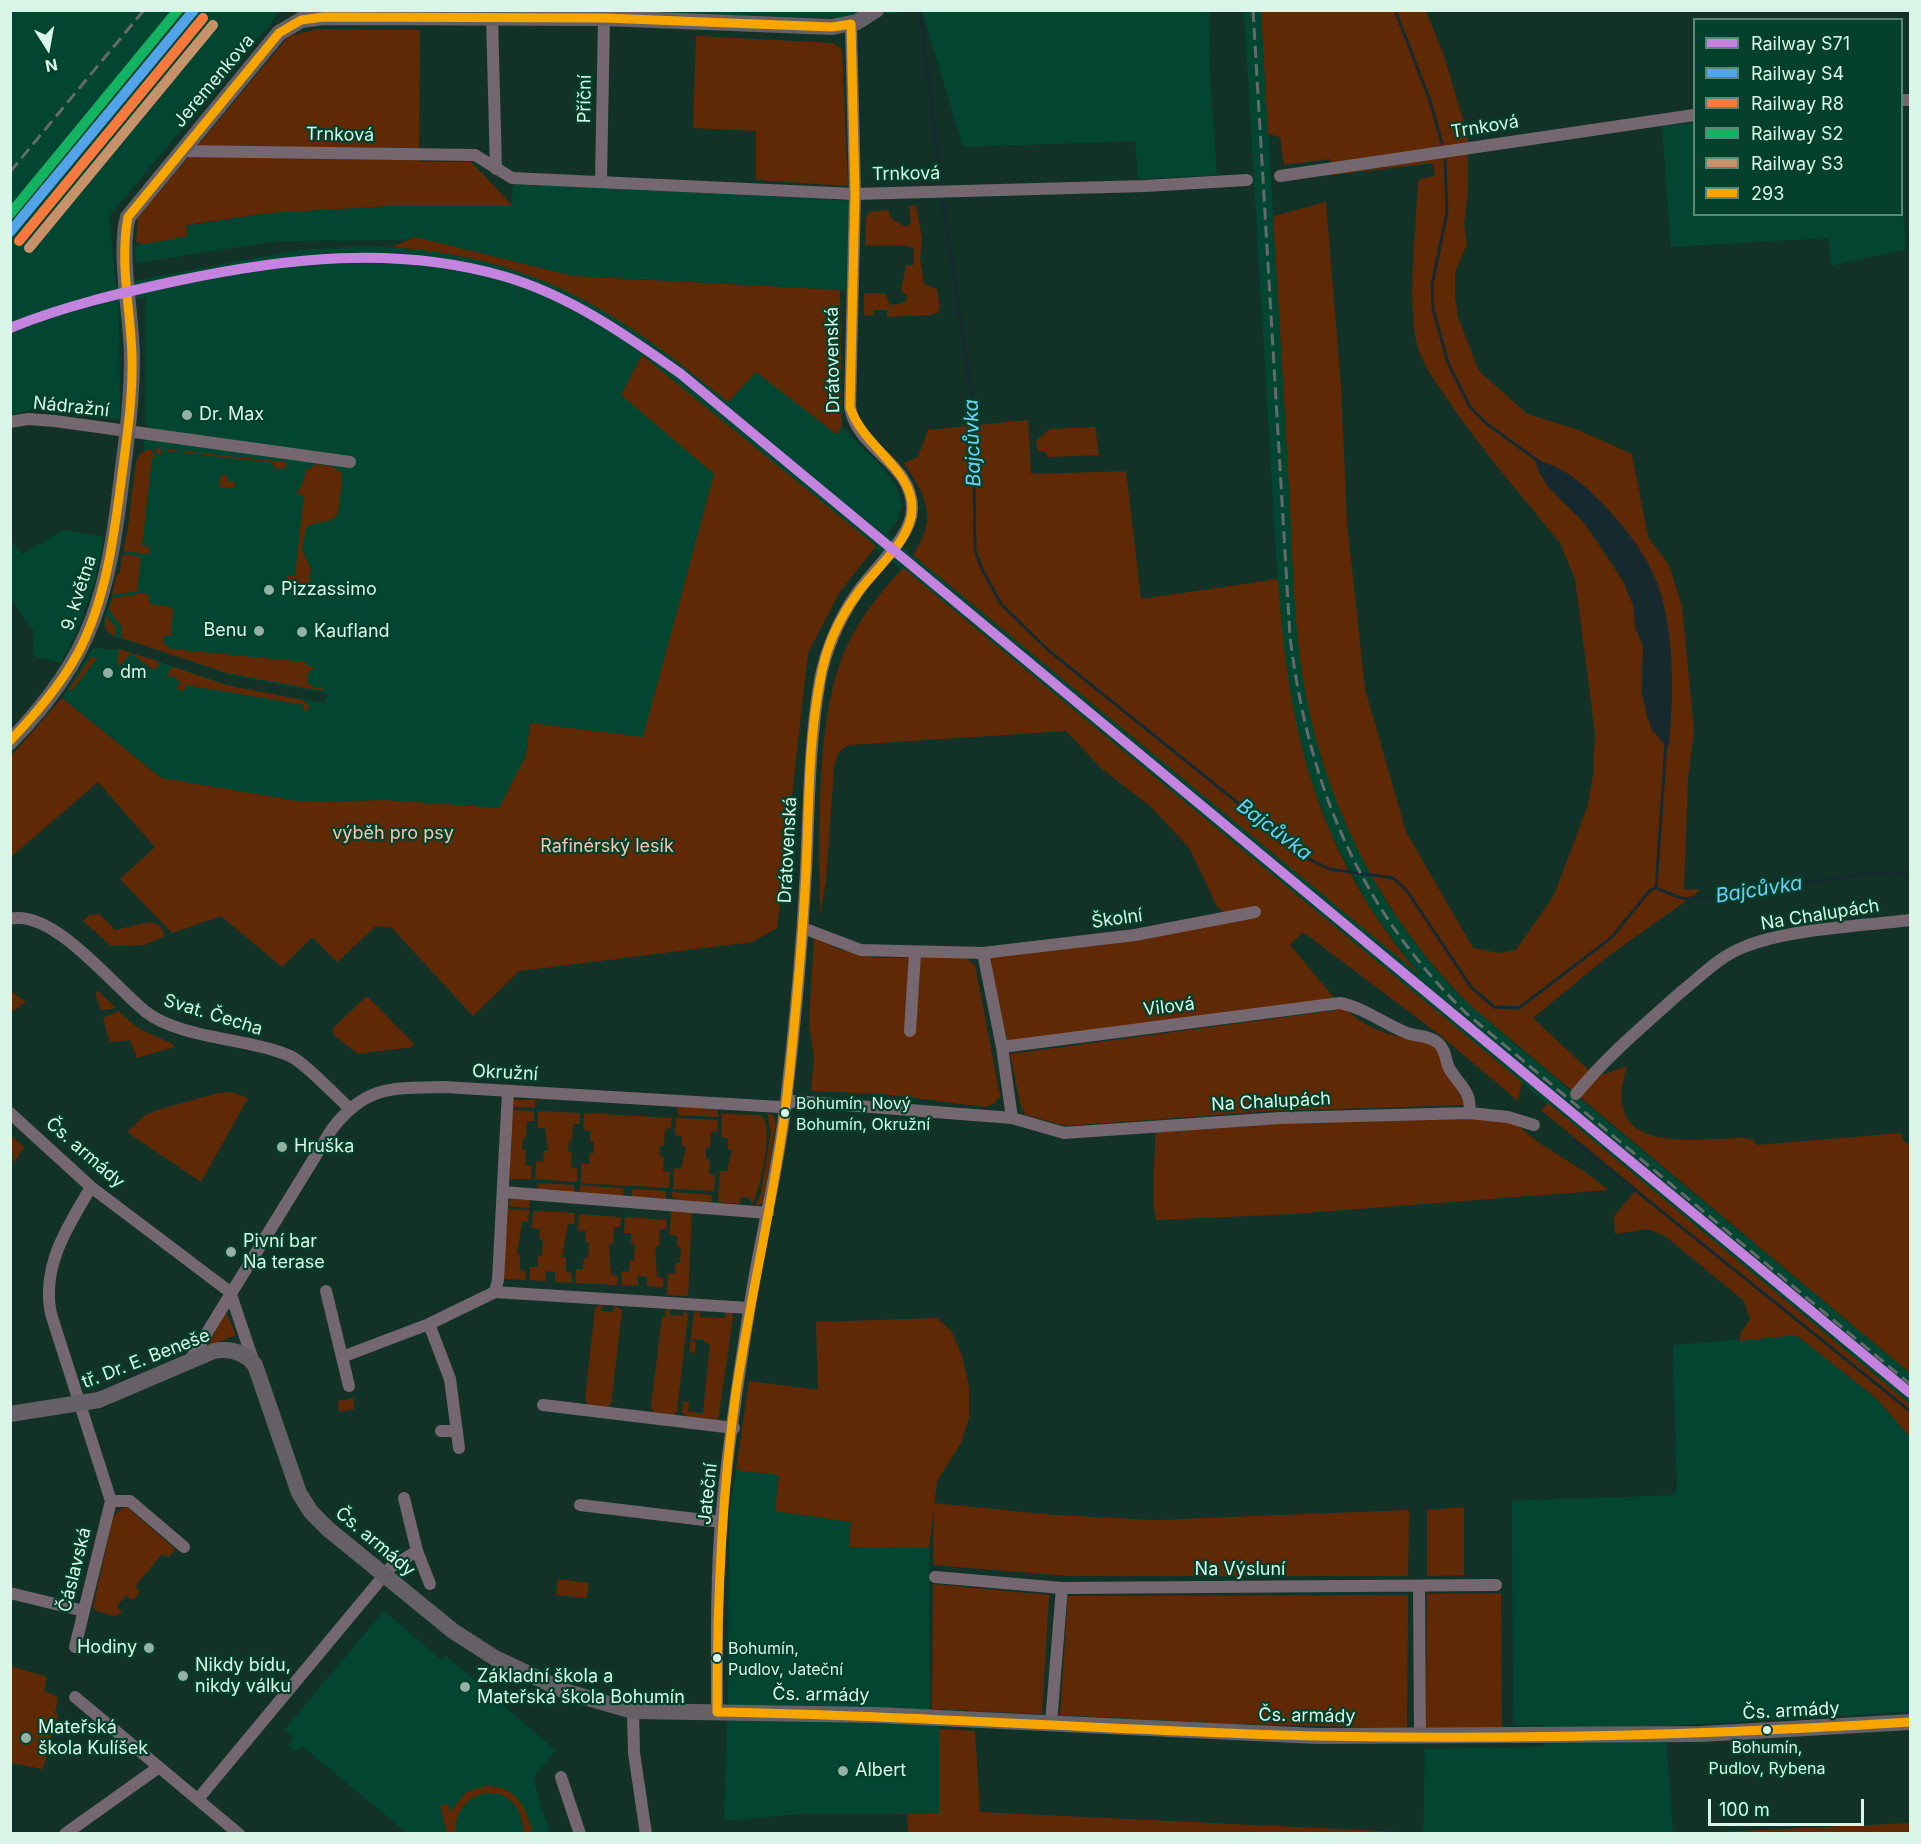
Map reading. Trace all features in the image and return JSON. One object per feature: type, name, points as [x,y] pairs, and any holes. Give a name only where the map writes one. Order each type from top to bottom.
[{"type":"main road","points":[[851,24],[876,10]]},
{"type":"main road","name":"Jeremenkova","points":[[125,244],[126,223],[130,211],[279,33],[294,23],[324,17],[492,17],[604,18],[832,27],[851,24]]},
{"type":"main road","name":"9. května","points":[[10,742],[44,705],[71,666],[85,640],[102,598],[114,547],[127,432],[132,357],[125,244]]},
{"type":"main road","name":"tř. Dr. E. Beneše","points":[[10,1414],[99,1400],[214,1352],[230,1350],[245,1356],[255,1365]]},
{"type":"main road","name":"Čs. armády","points":[[255,1365],[295,1483],[306,1505],[328,1529],[431,1616],[495,1658],[567,1692],[633,1712],[876,1715],[1248,1734],[1420,1737],[1731,1733],[1911,1722]]},
{"type":"street","points":[[492,17],[496,169]]},
{"type":"street","name":"Příční","points":[[602,181],[604,18]]},
{"type":"street","name":"Drátovenská","points":[[803,928],[813,739],[820,677],[830,646],[846,611],[900,538],[911,516],[910,492],[895,467],[861,436],[853,422],[850,407],[855,194],[851,24]]},
{"type":"street","name":"Trnková","points":[[1280,176],[1653,119],[1693,115]]},
{"type":"street","name":"Trnková","points":[[180,151],[475,155],[512,178],[855,194],[1145,186],[1247,180]]},
{"type":"street","name":"Nádražní","points":[[10,422],[38,419],[127,432]]},
{"type":"street","points":[[127,432],[350,462]]},
{"type":"street","name":"Školní","points":[[803,928],[849,948],[879,952],[983,953],[1135,935],[1255,912]]},
{"type":"street","name":"Svat. Čecha","points":[[10,919],[33,920],[55,930],[153,1016],[177,1026],[292,1056],[349,1108]]},
{"type":"street","name":"Na Chalupách","points":[[1576,1094],[1649,1020],[1711,967],[1743,947],[1786,937],[1911,920]]},
{"type":"street","points":[[786,1105],[803,928]]},
{"type":"street","points":[[910,1030],[915,953]]},
{"type":"street","points":[[983,953],[1002,1047],[1012,1118]]},
{"type":"street","name":"Vilová","points":[[1002,1047],[1340,1003],[1359,1007],[1386,1025],[1432,1039],[1439,1044],[1444,1050],[1449,1067],[1468,1093],[1469,1113]]},
{"type":"street","name":"Okružní","points":[[189,1362],[332,1129],[349,1108],[373,1095],[399,1088],[444,1087],[786,1105]]},
{"type":"street","points":[[495,1292],[508,1091]]},
{"type":"street","name":"Na Chalupách","points":[[786,1105],[794,1101],[1012,1118],[1064,1133],[1280,1118],[1469,1113],[1508,1117],[1534,1125]]},
{"type":"street","name":"Jateční","points":[[717,1712],[721,1522],[749,1308],[786,1105]]},
{"type":"street","name":"Čs. armády","points":[[10,1113],[91,1187],[230,1292],[255,1365]]},
{"type":"street","points":[[91,1187],[56,1253],[49,1288],[51,1314],[82,1404],[111,1501],[130,1502],[184,1547]]},
{"type":"street","points":[[503,1192],[768,1213]]},
{"type":"street","points":[[326,1291],[349,1386]]},
{"type":"street","points":[[342,1357],[429,1324],[495,1292],[749,1308]]},
{"type":"street","points":[[429,1324],[450,1379],[459,1448]]},
{"type":"street","points":[[543,1405],[734,1428]]},
{"type":"street","points":[[441,1431],[457,1431]]},
{"type":"street","points":[[404,1498],[417,1551],[430,1584]]},
{"type":"street","name":"Čáslavská","points":[[75,1647],[111,1501]]},
{"type":"street","points":[[580,1505],[721,1522]]},
{"type":"street","points":[[198,1799],[395,1563],[417,1551]]},
{"type":"street","name":"Na Výsluní","points":[[935,1577],[1062,1588],[1419,1588],[1496,1585]]},
{"type":"street","points":[[1051,1723],[1062,1588]]},
{"type":"street","points":[[1419,1588],[1420,1737]]},
{"type":"street","points":[[10,1593],[84,1611]]},
{"type":"street","points":[[75,1697],[239,1833]]},
{"type":"street","points":[[633,1712],[634,1753],[646,1833]]},
{"type":"street","points":[[65,1833],[159,1767]]},
{"type":"street","points":[[561,1777],[580,1833]]},
{"type":"shaded area","points":[[10,11],[281,11],[109,216],[116,284],[298,250],[362,246],[422,249],[483,260],[546,281],[575,294],[629,325],[686,367],[756,371],[836,434],[842,427],[884,470],[896,486],[902,504],[898,519],[887,534],[1418,973],[1369,907],[1332,835],[1306,767],[1289,699],[1281,638],[1244,11],[1261,11],[1298,636],[1322,762],[1348,828],[1383,897],[1414,942],[1450,986],[1518,1047],[1910,1373],[1910,1404],[642,355],[622,395],[715,473],[644,737],[530,723],[526,755],[500,808],[386,800],[304,802],[161,778],[62,698],[93,648],[123,650],[237,688],[325,703],[328,694],[226,674],[145,645],[114,637],[106,630],[103,623],[123,563],[144,447],[146,297],[119,303],[120,419],[38,408],[11,415]]},
{"type":"shaded area","points":[[529,11],[914,11],[842,18]]},
{"type":"shaded area","points":[[922,11],[1210,11],[1209,64],[1217,175],[1138,179],[1135,141],[963,147]]},
{"type":"shaded area","points":[[1693,123],[1693,216],[1903,216],[1903,208],[1906,249],[1831,266],[1828,238],[1671,247],[1662,126]]},
{"type":"shaded area","points":[[513,182],[854,201],[851,290],[573,276],[415,237],[404,240],[278,241],[136,263],[134,245],[187,236],[186,226],[268,213],[390,206],[512,206]]},
{"type":"shaded area","points":[[64,530],[104,537],[95,580],[79,626],[61,663],[33,656],[34,632],[11,598],[10,540],[22,554]]},
{"type":"shaded area","points":[[1796,1335],[1876,1398],[1910,1437],[1910,1712],[1665,1726],[1673,1833],[1423,1834],[1425,1749],[1543,1747],[1544,1725],[1513,1725],[1512,1501],[1674,1495],[1677,1488],[1673,1345]]},
{"type":"shaded area","points":[[736,1470],[779,1475],[775,1511],[851,1522],[849,1547],[929,1548],[930,1709],[939,1710],[939,1814],[800,1814],[724,1821],[728,1700],[729,1515]]},
{"type":"shaded area","points":[[384,1611],[441,1660],[446,1656],[555,1750],[533,1779],[550,1833],[407,1833],[302,1746],[296,1752],[288,1746],[294,1739],[285,1729]]},
{"type":"green space","points":[[1261,11],[1426,11],[1444,56],[1468,136],[1468,190],[1464,224],[1467,244],[1455,273],[1455,296],[1458,317],[1479,371],[1527,414],[1576,429],[1632,454],[1648,537],[1669,565],[1682,606],[1694,731],[1688,778],[1684,889],[1701,890],[1607,957],[1533,1018],[1596,1077],[1627,1066],[1622,1095],[1625,1115],[1636,1128],[1653,1136],[1696,1140],[1742,1138],[1753,1140],[1757,1145],[1901,1133],[1904,1142],[1910,1144],[1910,1373],[1472,1007],[1413,940],[1365,864],[1346,824],[1316,740],[1298,645],[1273,216],[1326,202],[1341,387],[1347,523],[1365,689],[1406,832],[1473,948],[1499,953],[1516,950],[1554,895],[1588,805],[1593,775],[1595,732],[1575,579],[1560,543],[1463,421],[1434,379],[1420,353],[1415,334],[1412,300],[1417,197],[1419,179],[1435,176],[1433,163],[1333,175],[1330,159],[1284,165],[1280,137],[1268,134]],"holes":[[[1544,482],[1585,486],[1631,540],[1657,590],[1668,645],[1671,715],[1653,733],[1641,692],[1643,646],[1635,627],[1634,608],[1623,581],[1583,521]]]},
{"type":"green space","points":[[318,29],[420,30],[419,162],[471,162],[513,206],[390,206],[268,213],[186,225],[188,236],[145,244],[136,242],[138,217],[289,36]]},
{"type":"green space","points":[[696,36],[833,43],[842,49],[848,186],[756,180],[756,131],[693,128]]},
{"type":"green space","points":[[916,205],[922,239],[920,258],[924,284],[937,289],[940,308],[937,313],[930,315],[887,317],[887,310],[874,310],[873,316],[864,315],[864,293],[885,293],[890,305],[906,302],[907,295],[901,291],[906,265],[914,265],[914,248],[902,245],[865,245],[866,217],[870,212],[888,210],[892,219],[906,227],[911,223],[909,206]]},
{"type":"green space","points":[[415,237],[573,276],[840,290],[842,427],[836,434],[756,372],[728,402],[650,341],[612,316],[534,277],[491,263],[444,253],[392,247]]},
{"type":"green space","name":"Rafinérský lesík","points":[[642,355],[876,546],[839,593],[808,653],[777,928],[752,942],[519,971],[473,1016],[391,927],[376,926],[337,962],[312,937],[282,967],[221,916],[172,933],[120,879],[155,847],[98,782],[11,857],[11,756],[62,698],[161,778],[304,802],[386,800],[499,808],[526,755],[530,723],[643,737],[714,474],[621,395]]},
{"type":"green space","points":[[1028,420],[1031,474],[1126,471],[1141,599],[1278,579],[1290,689],[1300,741],[1315,790],[1333,838],[1357,885],[1386,931],[1421,976],[913,555],[921,542],[927,518],[924,497],[904,463],[918,457],[928,430]]},
{"type":"green space","points":[[1095,427],[1099,455],[1048,457],[1045,451],[1038,451],[1036,441],[1050,429]]},
{"type":"green space","points":[[154,448],[285,462],[287,465],[284,469],[274,468],[274,463],[162,450],[161,456]]},
{"type":"green space","points":[[150,449],[157,458],[152,458],[142,546],[150,547],[149,554],[123,551],[136,461],[140,454]]},
{"type":"green space","points":[[317,464],[333,467],[341,472],[338,514],[330,520],[306,528],[302,550],[311,569],[308,587],[286,584],[287,575],[295,576],[304,495],[296,494],[303,482],[306,470]]},
{"type":"green space","points":[[221,475],[228,476],[228,481],[235,481],[234,488],[219,487]]},
{"type":"green space","points":[[122,555],[141,557],[137,591],[112,595],[117,573],[120,573]]},
{"type":"green space","points":[[903,568],[1522,1082],[1518,1101],[1440,1035],[1303,932],[1290,945],[1334,998],[1008,1043],[989,957],[1235,919],[1217,907],[1190,849],[1151,807],[1101,768],[1066,731],[848,745],[838,753],[834,767],[826,881],[820,914],[821,777],[824,741],[836,674],[858,625]]},
{"type":"green space","points":[[145,593],[149,597],[149,604],[171,607],[173,610],[171,635],[164,635],[163,643],[171,649],[306,662],[306,665],[314,668],[307,674],[308,683],[315,688],[322,686],[323,691],[227,673],[122,638],[121,626],[109,610],[112,598]]},
{"type":"green space","points":[[105,614],[116,628],[115,637],[106,630]]},
{"type":"green space","points":[[119,649],[157,661],[159,666],[153,670],[131,653],[120,666],[117,663]]},
{"type":"green space","points":[[91,657],[97,658],[72,691],[69,689]]},
{"type":"green space","points":[[174,667],[226,685],[303,700],[310,707],[303,713],[304,705],[186,685],[184,692],[176,688],[181,682],[171,675],[166,680],[170,669]]},
{"type":"green space","points":[[99,914],[115,930],[150,922],[160,926],[165,936],[144,945],[111,946],[83,921],[89,915]]},
{"type":"green space","points":[[814,937],[838,949],[877,958],[963,957],[975,965],[1000,1096],[995,1103],[985,1107],[883,1094],[811,1091],[814,1058],[809,1023]]},
{"type":"green space","points":[[11,991],[26,1002],[11,1012]]},
{"type":"green space","points":[[98,991],[116,1008],[101,1010],[95,992]]},
{"type":"green space","points":[[367,996],[414,1044],[412,1047],[358,1054],[334,1035],[333,1028]]},
{"type":"green space","points":[[1345,1009],[1364,1023],[1384,1032],[1429,1041],[1435,1046],[1465,1105],[1270,1111],[1066,1126],[1026,1115],[1021,1107],[1010,1054]]},
{"type":"green space","points":[[118,1011],[139,1029],[173,1044],[174,1047],[137,1058],[130,1040],[110,1042],[103,1018]]},
{"type":"green space","points":[[231,1092],[248,1098],[201,1182],[127,1132],[144,1116],[154,1111],[218,1093]]},
{"type":"green space","points":[[514,1100],[535,1100],[535,1108],[512,1107]]},
{"type":"green space","points":[[1548,1103],[1910,1404],[1910,1437],[1876,1398],[1796,1335],[1740,1341],[1741,1332],[1750,1319],[1744,1301],[1665,1236],[1648,1229],[1615,1234],[1614,1216],[1637,1189],[1541,1110]]},
{"type":"green space","points":[[677,1107],[718,1109],[718,1117],[679,1115]]},
{"type":"green space","points":[[512,1110],[534,1111],[534,1121],[527,1121],[526,1138],[523,1138],[522,1149],[526,1150],[525,1165],[532,1166],[531,1179],[509,1179]]},
{"type":"green space","points":[[538,1111],[580,1113],[580,1124],[573,1124],[572,1141],[569,1141],[568,1152],[572,1152],[571,1167],[577,1168],[577,1182],[535,1179],[536,1161],[543,1162],[544,1151],[548,1151],[545,1128],[538,1128]]},
{"type":"green space","points":[[584,1113],[672,1118],[671,1128],[665,1129],[664,1145],[660,1146],[660,1156],[664,1157],[663,1172],[670,1172],[669,1188],[581,1183],[581,1164],[589,1164],[590,1153],[594,1153],[594,1142],[590,1141],[591,1131],[583,1130]]},
{"type":"green space","points":[[767,1113],[774,1116],[776,1125],[763,1203],[755,1207],[761,1193],[771,1132]]},
{"type":"green space","points":[[722,1114],[761,1115],[765,1122],[767,1132],[765,1159],[752,1205],[750,1198],[741,1197],[740,1204],[718,1202],[720,1171],[727,1171],[732,1149],[728,1149],[728,1138],[721,1137]]},
{"type":"green space","points":[[1464,1117],[1516,1124],[1538,1142],[1588,1174],[1608,1190],[1292,1214],[1156,1220],[1153,1187],[1155,1133],[1266,1124]]},
{"type":"green space","points":[[676,1118],[718,1120],[717,1131],[711,1131],[710,1148],[706,1148],[706,1159],[710,1159],[709,1174],[715,1175],[714,1191],[673,1189],[674,1168],[681,1169],[686,1147],[682,1146],[682,1136],[675,1135]]},
{"type":"green space","points":[[10,1135],[24,1147],[14,1163]]},
{"type":"green space","points":[[538,1183],[574,1185],[574,1194],[537,1192]]},
{"type":"green space","points":[[580,1185],[627,1189],[623,1190],[623,1198],[580,1195]]},
{"type":"green space","points":[[629,1189],[666,1191],[666,1201],[632,1199],[632,1191]]},
{"type":"green space","points":[[672,1192],[712,1195],[711,1204],[676,1201],[672,1198]]},
{"type":"green space","points":[[511,1199],[530,1200],[529,1208],[508,1206]]},
{"type":"green space","points":[[508,1209],[529,1210],[528,1222],[522,1222],[517,1254],[520,1255],[520,1270],[526,1271],[526,1280],[502,1279]]},
{"type":"green space","points":[[671,1209],[692,1211],[688,1296],[667,1295],[668,1274],[675,1274],[676,1263],[680,1263],[681,1247],[677,1247],[677,1236],[670,1235]]},
{"type":"green space","points":[[533,1211],[575,1213],[574,1224],[568,1224],[562,1257],[566,1257],[566,1272],[572,1273],[572,1283],[555,1282],[555,1272],[546,1271],[546,1281],[530,1280],[530,1267],[538,1267],[538,1256],[542,1256],[543,1240],[539,1239],[540,1229],[532,1228]]},
{"type":"green space","points":[[579,1214],[621,1217],[620,1227],[614,1227],[613,1243],[609,1244],[611,1275],[618,1276],[617,1285],[575,1283],[576,1269],[583,1269],[584,1258],[588,1258],[589,1243],[585,1242],[586,1231],[578,1230]]},
{"type":"green space","points":[[625,1217],[667,1220],[666,1229],[660,1229],[659,1246],[655,1246],[657,1277],[663,1278],[663,1287],[647,1286],[647,1277],[638,1276],[638,1286],[622,1285],[622,1271],[629,1272],[630,1261],[634,1261],[635,1245],[631,1244],[631,1233],[624,1233]]},
{"type":"green space","points":[[601,1304],[601,1311],[613,1312],[614,1305],[622,1310],[611,1404],[605,1408],[588,1405],[585,1399],[595,1308]]},
{"type":"green space","points":[[670,1308],[670,1315],[683,1316],[684,1309],[688,1315],[677,1411],[674,1415],[654,1413],[651,1406],[662,1317],[665,1317],[666,1313],[663,1312]]},
{"type":"green space","points":[[700,1310],[700,1317],[725,1318],[726,1312],[732,1312],[733,1318],[718,1420],[688,1418],[682,1412],[683,1401],[689,1402],[688,1412],[703,1413],[710,1344],[705,1343],[704,1340],[692,1339],[692,1342],[696,1342],[695,1353],[689,1352],[694,1313]]},
{"type":"green space","points":[[227,1314],[236,1335],[207,1347],[224,1315]]},
{"type":"green space","points":[[937,1318],[952,1332],[962,1356],[969,1387],[969,1418],[961,1443],[937,1481],[929,1548],[849,1547],[851,1522],[775,1511],[779,1475],[736,1470],[749,1381],[818,1390],[816,1322]]},
{"type":"green space","points":[[354,1398],[354,1409],[339,1412],[338,1401]]},
{"type":"green space","points":[[934,1503],[1054,1515],[1155,1520],[1409,1510],[1408,1576],[1069,1576],[933,1565]]},
{"type":"green space","points":[[127,1507],[175,1549],[169,1557],[162,1554],[135,1586],[140,1592],[133,1600],[126,1596],[117,1606],[122,1613],[114,1616],[96,1611],[93,1607],[113,1518],[118,1511]]},
{"type":"green space","points":[[1464,1507],[1464,1575],[1427,1576],[1427,1510]]},
{"type":"green space","points":[[558,1579],[589,1583],[587,1598],[556,1595]]},
{"type":"green space","points":[[933,1584],[1049,1595],[1042,1714],[932,1709]]},
{"type":"green space","points":[[1501,1593],[1502,1728],[1426,1727],[1427,1594]]},
{"type":"green space","points":[[1408,1595],[1407,1728],[1234,1724],[1060,1715],[1068,1596]]},
{"type":"green space","points":[[11,1666],[47,1677],[44,1691],[58,1697],[55,1713],[58,1715],[43,1769],[11,1763]]},
{"type":"green space","points":[[939,1729],[975,1731],[980,1812],[1423,1833],[908,1833],[907,1814],[939,1814]]},
{"type":"green space","points":[[486,1786],[497,1787],[513,1794],[523,1807],[533,1833],[525,1833],[520,1814],[513,1803],[493,1793],[474,1797],[460,1812],[456,1822],[456,1833],[447,1833],[440,1806],[448,1804],[450,1812],[466,1792]]},
{"type":"green space","points":[[1910,1823],[1910,1833],[1698,1833]]},
{"type":"water","points":[[1535,460],[1562,470],[1592,493],[1638,546],[1650,567],[1662,596],[1670,638],[1672,705],[1669,745],[1666,746],[1649,723],[1644,700],[1643,648],[1636,629],[1634,608],[1626,586],[1597,539],[1542,478]]},
{"type":"waterway","name":"Bajcůvka","points":[[920,10],[941,182]]},
{"type":"waterway","points":[[1395,10],[1429,98],[1442,143]]},
{"type":"waterway","points":[[1445,160],[1447,212],[1432,285],[1433,309],[1448,363],[1470,407],[1487,424],[1541,463]]},
{"type":"waterway","name":"Bajcůvka","points":[[943,203],[973,403],[975,550],[982,569],[1001,604],[1048,650],[1305,857],[1329,869],[1393,878],[1407,891],[1471,987],[1494,1007],[1519,1008],[1612,937],[1650,890],[1656,888],[1681,898],[1707,899],[1860,874],[1910,872]]},
{"type":"waterway","points":[[1656,888],[1666,744]]},
{"type":"waterway","points":[[1573,1140],[1910,1411]]},
{"type":"railway","points":[[10,172],[144,10]]},
{"type":"railway","points":[[1253,10],[1290,637],[1298,691],[1310,743],[1325,793],[1345,841],[1368,887],[1396,931],[1428,973],[1466,1013],[1910,1384]]},
{"type":"rail line","name":"S2","points":[[10,214],[178,10]]},
{"type":"rail line","name":"S4","points":[[10,232],[194,10]]},
{"type":"rail line","name":"R8","points":[[19,241],[203,18]]},
{"type":"rail line","name":"S3","points":[[29,248],[213,25]]},
{"type":"rail line","name":"S71","points":[[10,328],[113,295],[176,281],[258,266],[340,258],[421,260],[462,266],[527,284],[574,305],[681,374],[1910,1393]]},
{"type":"transit line","name":"293","points":[[10,741],[56,687],[79,651],[89,630],[108,565],[116,520],[132,387],[131,339],[125,270],[128,217],[279,33],[301,20],[324,17],[604,18],[832,27],[851,24]]},
{"type":"transit line","name":"293","points":[[717,1712],[723,1512],[736,1392],[787,1096],[802,928],[816,705],[825,658],[838,625],[857,594],[899,544],[910,521],[912,509],[905,482],[865,434],[850,407],[855,194],[851,24]]},
{"type":"transit line","name":"293","points":[[717,1712],[867,1716],[1241,1734],[1390,1737],[1613,1735],[1910,1722]]},
{"type":"place","name":"Dr. Max","points":[[187,415]]},
{"type":"place","name":"Pizzassimo","points":[[269,590]]},
{"type":"place","name":"Benu","points":[[259,631]]},
{"type":"place","name":"Kaufland","points":[[302,632]]},
{"type":"place","name":"dm","points":[[108,673]]},
{"type":"place","name":"Bohumín, Nový Bohumín, Okružní","points":[[785,1113]]},
{"type":"place","name":"Hruška","points":[[282,1147]]},
{"type":"place","name":"Pivní bar Na terase","points":[[231,1252]]},
{"type":"place","name":"Hodiny","points":[[149,1648]]},
{"type":"place","name":"Bohumín, Pudlov, Jateční","points":[[717,1658]]},
{"type":"place","name":"Nikdy bídu, nikdy válku","points":[[183,1676]]},
{"type":"place","name":"Základní škola a Mateřská škola Bohumín","points":[[465,1687]]},
{"type":"place","name":"Bohumín, Pudlov, Rybena","points":[[1767,1730]]},
{"type":"place","name":"Mateřská škola Kulíšek","points":[[26,1738]]},
{"type":"place","name":"Albert","points":[[843,1771]]},
{"type":"park label","name":"výběh pro psy","points":[[393,834]]}]
